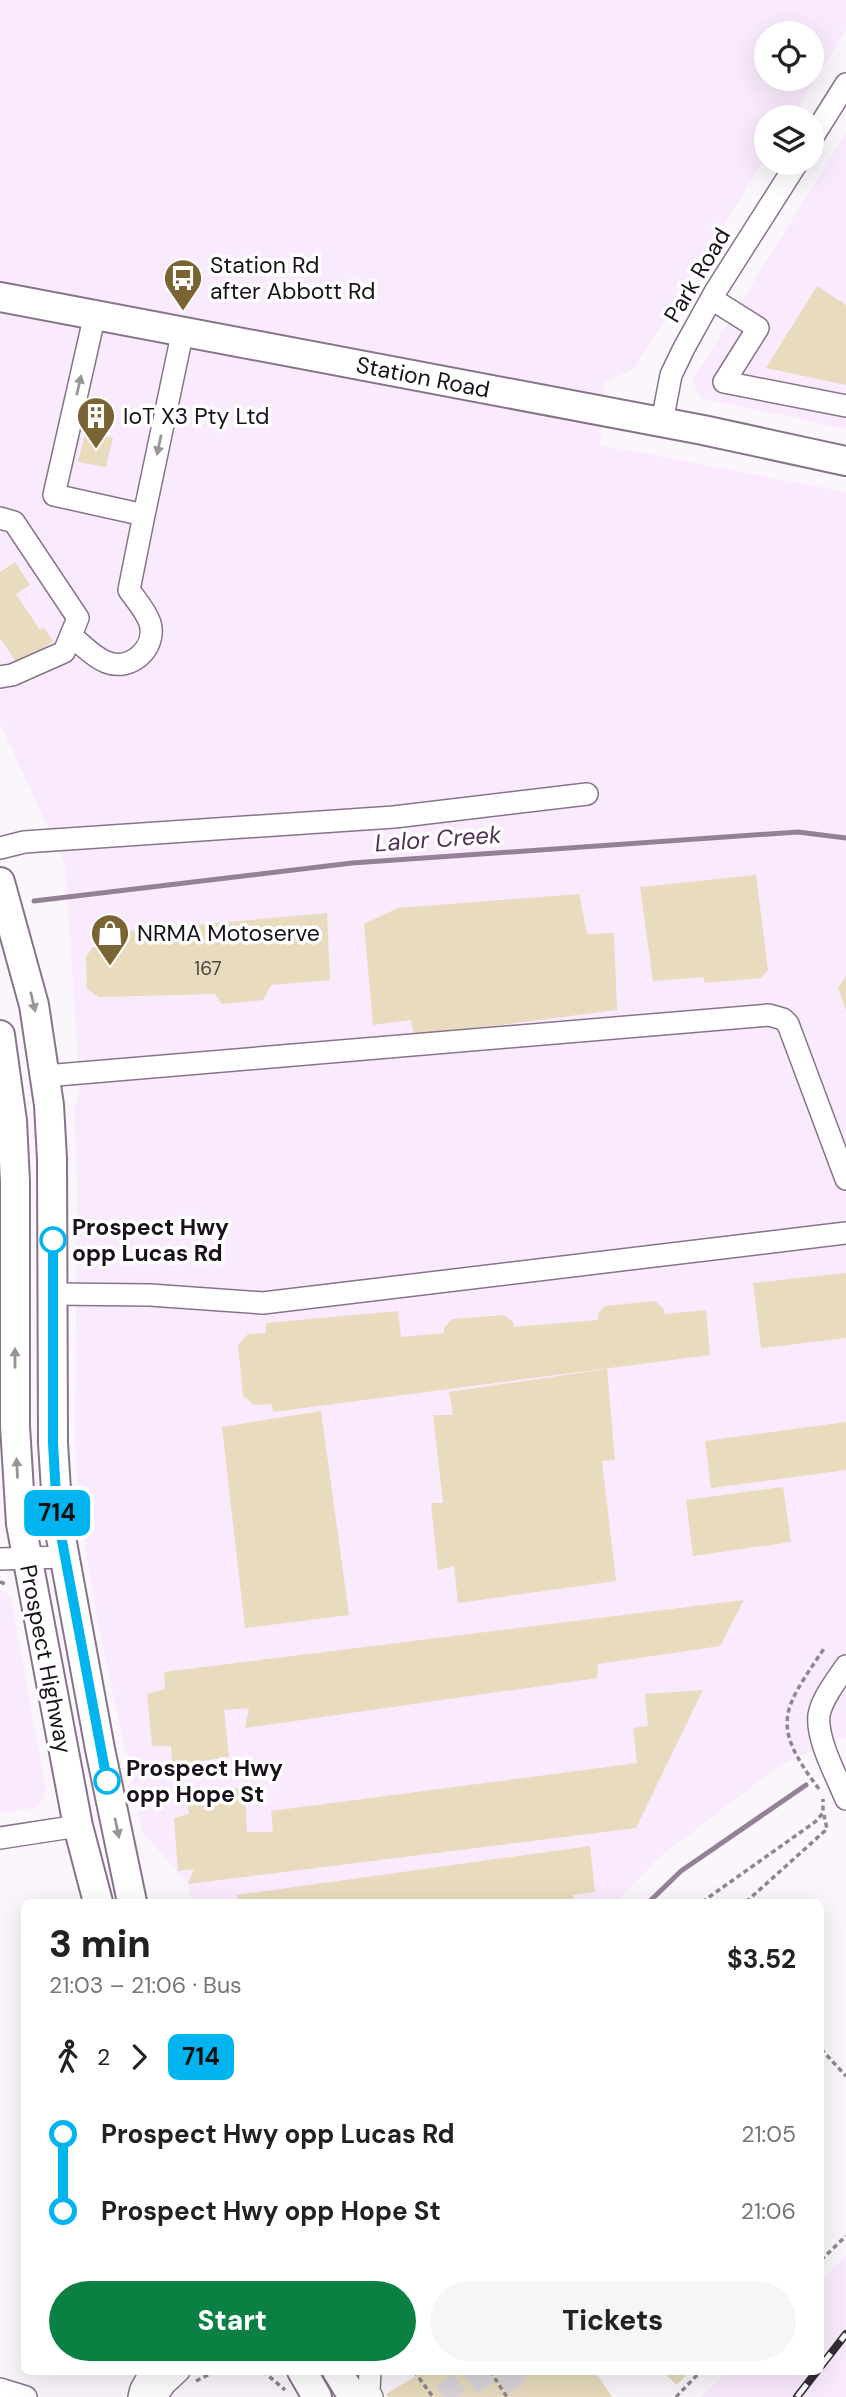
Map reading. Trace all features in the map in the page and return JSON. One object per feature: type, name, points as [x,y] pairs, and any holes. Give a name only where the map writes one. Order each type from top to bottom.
[{"type":"main road","name":"Station Road","points":[[0,297],[662,422],[846,461]]},
{"type":"main road","name":"Prospect Highway","points":[[0,882],[34,1004],[45,1076],[52,1159],[53,1443],[57,1514],[131,1899]]},
{"type":"main road","name":"Prospect Highway","points":[[0,1035],[12,1121],[14,1157],[15,1426],[21,1524],[13,1559],[97,1899]]},
{"type":"main road","points":[[339,2375],[353,2397]]},
{"type":"street","points":[[824,119],[846,84]]},
{"type":"street","name":"Park Road","points":[[662,422],[671,375],[712,299],[790,175]]},
{"type":"street","points":[[712,299],[758,328],[724,382],[846,406]]},
{"type":"street","points":[[95,314],[54,495],[144,515]]},
{"type":"street","points":[[71,636],[97,657],[112,664],[130,663],[144,653],[148,645],[151,627],[149,619],[129,590],[183,330]]},
{"type":"street","points":[[0,518],[14,522],[78,618],[64,652],[12,675],[0,677]]},
{"type":"street","points":[[0,848],[24,842],[394,817],[587,794]]},
{"type":"street","points":[[45,1076],[769,1015],[783,1019],[788,1024],[846,1179]]},
{"type":"street","points":[[53,1294],[150,1295],[263,1303],[846,1233]]},
{"type":"street","points":[[13,1559],[64,1558]]},
{"type":"street","points":[[846,1666],[819,1714],[820,1729],[828,1756],[846,1799]]},
{"type":"street","points":[[0,1838],[78,1826]]},
{"type":"street","points":[[139,2397],[149,2375]]},
{"type":"street","points":[[156,2397],[175,2375]]},
{"type":"street","points":[[291,2375],[306,2390]]},
{"type":"street","points":[[370,2375],[369,2390],[372,2397]]},
{"type":"street","points":[[0,2389],[26,2397]]},
{"type":"path","points":[[749,1899],[827,1829],[823,1813],[824,1800],[793,1751],[788,1735],[787,1714],[794,1694],[825,1647]]},
{"type":"path","points":[[706,1899],[815,1822],[823,1813]]},
{"type":"path","points":[[824,2052],[846,2076]]},
{"type":"path","points":[[824,2257],[846,2236]]},
{"type":"path","points":[[268,2375],[306,2390]]},
{"type":"path","points":[[417,2375],[433,2397]]},
{"type":"path","points":[[493,2375],[508,2397]]},
{"type":"path","points":[[676,2397],[697,2375]]},
{"type":"shaded area","points":[[0,0],[846,0],[846,30],[824,65],[824,21],[754,21],[754,91],[808,91],[799,105],[754,105],[755,175],[634,369],[605,382],[600,445],[846,492],[846,1737],[780,1765],[657,1859],[620,1899],[191,1899],[188,1884],[142,1831],[100,1633],[79,1512],[75,1445],[77,1189],[74,1109],[80,1089],[65,864],[0,724]]},
{"type":"shaded area","points":[[846,133],[846,429],[701,398],[692,381],[820,175],[824,175],[824,168]]},
{"type":"shaded area","points":[[0,1589],[11,1597],[46,1790],[43,1800],[34,1808],[0,1813]]},
{"type":"shaded area","points":[[846,2256],[846,2397],[701,2397],[724,2375],[824,2375],[824,2278]]},
{"type":"building","points":[[817,286],[846,305],[846,385],[766,368]]},
{"type":"building","name":"IoT X3 Pty Ltd","points":[[85,433],[113,438],[106,467],[78,462]]},
{"type":"building","points":[[15,562],[30,585],[16,594],[40,630],[44,628],[53,641],[18,665],[0,638],[0,572]]},
{"type":"building","points":[[756,875],[768,970],[761,978],[705,983],[703,977],[653,981],[640,887]]},
{"type":"building","points":[[579,894],[587,934],[614,933],[617,1010],[414,1036],[411,1020],[373,1025],[364,924],[398,908]]},
{"type":"building","points":[[327,913],[330,980],[271,985],[263,1000],[222,1004],[215,994],[99,997],[87,989],[86,957],[93,947],[106,943],[106,933]]},
{"type":"building","points":[[846,976],[846,1010],[838,988]]},
{"type":"building","points":[[846,1273],[846,1338],[761,1348],[753,1283]]},
{"type":"building","points":[[655,1301],[664,1309],[664,1314],[706,1310],[710,1355],[273,1412],[272,1404],[254,1405],[243,1396],[238,1345],[248,1334],[266,1333],[266,1323],[398,1311],[401,1337],[444,1333],[444,1328],[452,1319],[504,1315],[513,1322],[514,1327],[598,1320],[598,1314],[605,1306]]},
{"type":"building","points":[[607,1369],[615,1460],[602,1461],[616,1581],[458,1603],[454,1566],[438,1570],[431,1503],[443,1503],[433,1415],[453,1415],[449,1392]]},
{"type":"building","points":[[321,1411],[349,1615],[245,1628],[222,1427]]},
{"type":"building","points":[[846,1422],[846,1470],[711,1488],[705,1441]]},
{"type":"building","points":[[783,1487],[791,1542],[693,1556],[686,1500]]},
{"type":"building","points":[[744,1600],[720,1646],[598,1664],[597,1678],[245,1728],[249,1708],[224,1710],[229,1757],[172,1765],[171,1746],[152,1746],[147,1694],[165,1689],[164,1672]]},
{"type":"building","points":[[703,1690],[636,1828],[188,1884],[194,1869],[178,1871],[174,1818],[189,1814],[185,1791],[245,1788],[247,1832],[273,1832],[271,1811],[637,1763],[633,1728],[648,1726],[645,1694]]},
{"type":"building","points":[[590,1846],[595,1892],[573,1895],[574,1899],[238,1899],[237,1895]]},
{"type":"building","points":[[417,2375],[598,2375],[612,2397],[388,2397],[386,2394]]},
{"type":"building","points":[[666,2375],[686,2375],[677,2385]]},
{"type":"waterway","name":"Lalor Creek","points":[[34,901],[352,863],[798,832],[846,838]]},
{"type":"waterway","points":[[652,1899],[681,1871],[806,1785]]},
{"type":"tunnel","points":[[477,2375],[492,2397]]},
{"type":"tunnel","points":[[508,2375],[523,2397]]},
{"type":"tunnel","points":[[445,2380],[457,2397]]},
{"type":"railway","points":[[824,2362],[846,2334]]},
{"type":"railway","points":[[797,2397],[814,2375]]},
{"type":"bus line","name":"714","points":[[53,1240],[53,1443],[57,1514],[107,1781]]},
{"type":"place","name":"Station Rd after Abbott Rd","points":[[183,312]]},
{"type":"place","name":"IoT X3 Pty Ltd","points":[[96,450]]},
{"type":"place","name":"NRMA Motoserve","points":[[110,967]]},
{"type":"place","name":"Prospect Hwy opp Lucas Rd","points":[[53,1240]]},
{"type":"place","name":"Prospect Hwy opp Hope St","points":[[107,1781]]}]
